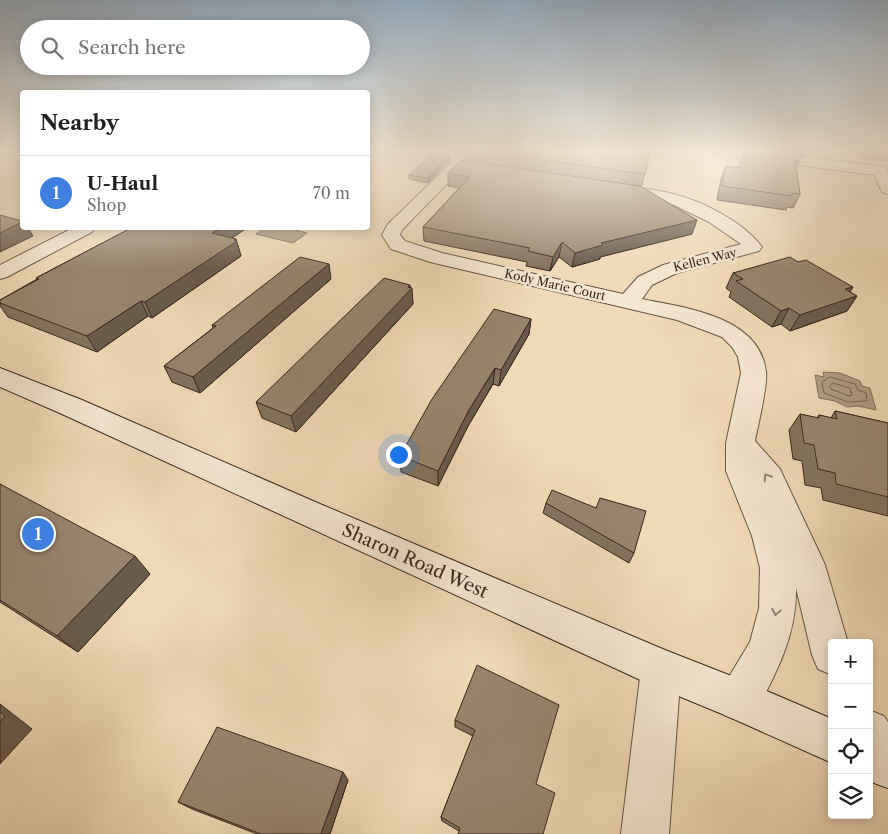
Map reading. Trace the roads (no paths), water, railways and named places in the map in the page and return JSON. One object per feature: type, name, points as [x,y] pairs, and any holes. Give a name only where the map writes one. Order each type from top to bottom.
[{"type":"street","name":"Kody Marie Court","points":[[440,190],[394,228],[391,235],[398,245],[437,258],[628,302],[712,324],[730,332],[742,343],[750,357],[754,373],[740,443],[740,471],[772,516],[770,536],[795,578],[828,647]]},
{"type":"street","name":"Kellen Way","points":[[614,190],[670,198],[681,202],[736,231],[752,247],[670,268],[645,281],[628,302]]},
{"type":"street","points":[[0,274],[82,230]]},
{"type":"street","name":"Sharon Road West","points":[[0,377],[72,407],[308,514],[661,669],[739,700],[828,739]]},
{"type":"street","name":"Kody Marie Court","points":[[739,700],[767,650],[778,608],[795,578]]},
{"type":"street","points":[[646,834],[661,669]]},
{"type":"street","points":[[873,738],[888,766]]},
{"type":"street","points":[[873,760],[888,766]]},
{"type":"water","points":[[262,230],[294,230],[307,233],[293,243],[256,234]]},
{"type":"water","points":[[823,372],[840,373],[860,381],[862,386],[870,388],[876,410],[858,406],[847,407],[835,401],[819,398],[815,375],[824,377]]},
{"type":"place","name":"U-Haul","points":[[38,534]]}]
